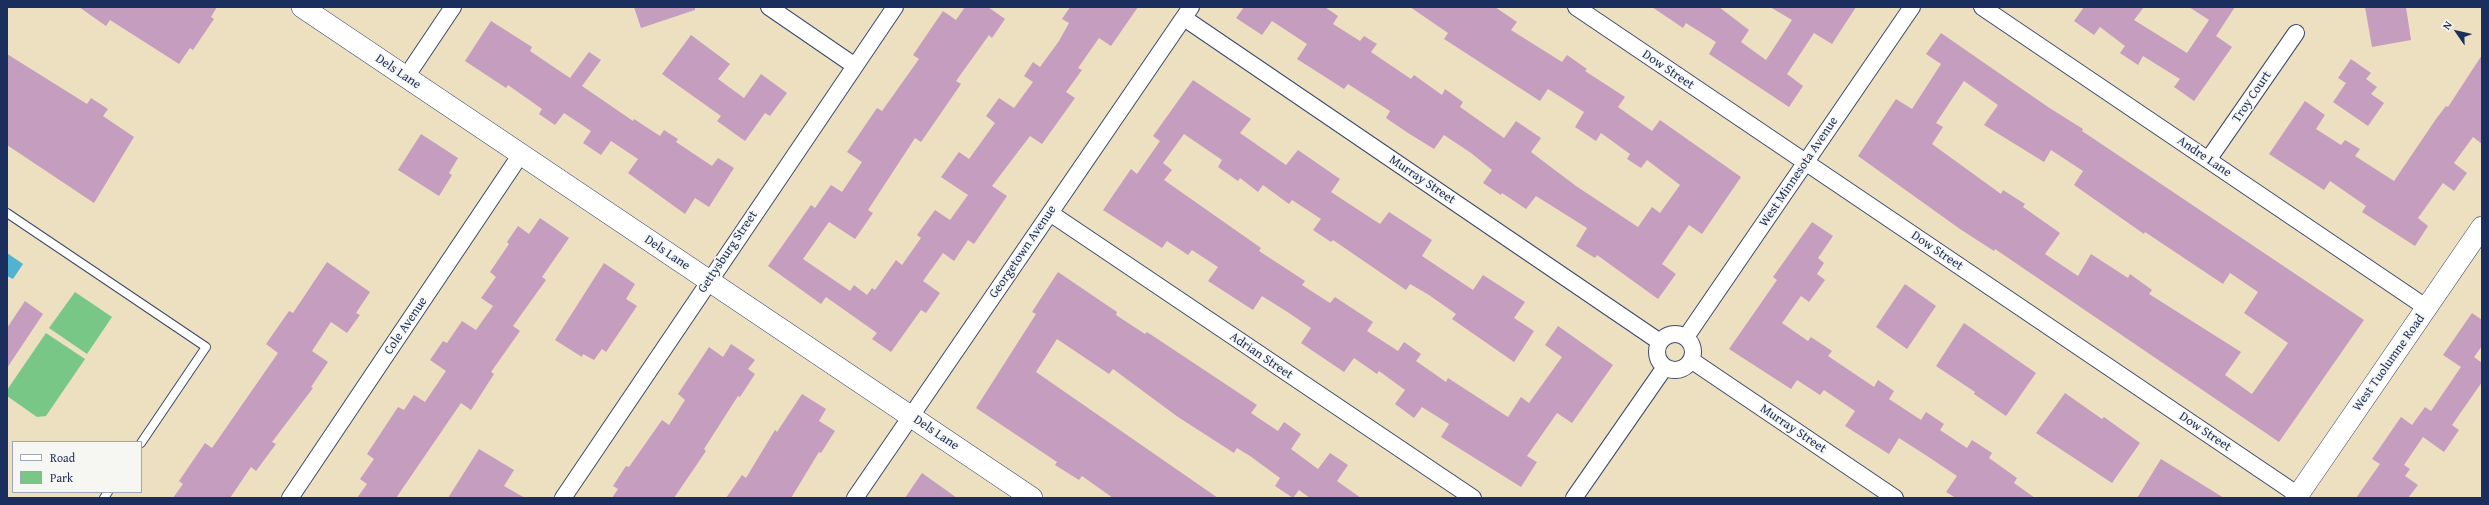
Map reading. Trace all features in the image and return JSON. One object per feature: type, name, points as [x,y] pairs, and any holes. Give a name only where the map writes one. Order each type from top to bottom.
[{"type":"street","name":"Dels Lane","points":[[302,7],[1032,498]]},
{"type":"street","points":[[406,77],[454,7]]},
{"type":"street","points":[[768,7],[855,66]]},
{"type":"street","name":"Gettysburg Street","points":[[563,498],[708,280],[895,7]]},
{"type":"street","name":"Dow Street","points":[[1576,7],[2297,496]]},
{"type":"street","name":"West Minnesota Avenue","points":[[1686,337],[1912,7]]},
{"type":"street","name":"Andre Lane","points":[[1982,7],[2427,308]]},
{"type":"street","name":"Georgetown Avenue","points":[[856,498],[1188,12]]},
{"type":"street","name":"Murray Street","points":[[1188,12],[1660,342]]},
{"type":"street","name":"Troy Court","points":[[2208,160],[2296,33]]},
{"type":"street","name":"Cole Avenue","points":[[290,498],[521,154]]},
{"type":"street","name":"Adrian Street","points":[[1050,214],[1473,498]]},
{"type":"street","name":"West Tuolumne Road","points":[[2297,496],[2482,227]]},
{"type":"street","points":[[1674,334],[1686,337],[1692,345],[1691,360],[1687,365],[1676,370],[1665,367],[1657,353],[1660,342],[1674,334]]},
{"type":"street","name":"Murray Street","points":[[1691,360],[1895,498]]},
{"type":"street","points":[[1574,498],[1665,367]]},
{"type":"lane","points":[[7,213],[206,347],[142,442]]},
{"type":"green space","points":[[75,292],[112,317],[87,354],[49,328]]},
{"type":"green space","points":[[46,333],[85,359],[46,416],[37,417],[7,396],[7,390]]},
{"type":"water","points":[[7,253],[23,264],[13,279],[7,276]]},
{"type":"building","points":[[79,7],[217,7],[211,17],[214,19],[193,50],[190,48],[179,64],[110,20],[106,26]]},
{"type":"building","points":[[634,7],[695,7],[695,10],[641,28]]},
{"type":"building","points":[[965,7],[988,7],[1005,19],[992,38],[989,35],[956,81],[961,84],[921,142],[915,138],[868,210],[873,213],[855,239],[829,222],[803,259],[850,291],[854,285],[867,295],[872,288],[875,290],[896,260],[902,265],[921,238],[917,235],[935,210],[950,220],[968,195],[941,177],[959,152],[969,159],[995,123],[986,116],[999,98],[1014,108],[1033,82],[1024,76],[1033,62],[1040,67],[1059,41],[1069,23],[1062,19],[1070,7],[1138,7],[1111,46],[1099,38],[1078,68],[1082,70],[1066,92],[1075,98],[1042,144],[1030,136],[992,186],[1007,196],[974,244],[968,240],[954,261],[943,253],[923,281],[940,293],[926,313],[921,310],[891,352],[872,339],[877,333],[826,297],[821,304],[768,266],[811,205],[815,208],[831,185],[842,192],[862,162],[847,152],[877,108],[882,111],[919,59],[913,55],[943,11],[956,20]]},
{"type":"building","points":[[1244,7],[1325,7],[1338,16],[1333,24],[1360,41],[1364,36],[1377,44],[1371,52],[1411,79],[1414,75],[1442,95],[1445,89],[1463,102],[1460,107],[1504,138],[1516,121],[1541,138],[1531,152],[1576,186],[1638,227],[1652,207],[1660,213],[1680,185],[1647,160],[1641,168],[1627,159],[1630,154],[1601,133],[1596,141],[1575,127],[1584,112],[1548,89],[1540,101],[1444,39],[1448,33],[1410,7],[1495,7],[1517,22],[1511,30],[1562,62],[1567,55],[1587,69],[1585,71],[1625,97],[1618,107],[1652,131],[1660,120],[1741,177],[1702,234],[1689,225],[1662,264],[1676,274],[1658,299],[1597,255],[1595,258],[1576,246],[1587,228],[1536,196],[1526,209],[1502,193],[1501,195],[1483,183],[1492,170],[1471,153],[1444,135],[1434,149],[1408,133],[1386,118],[1390,111],[1348,84],[1344,89],[1297,59],[1307,44],[1272,21],[1262,35],[1236,18]]},
{"type":"building","points":[[1652,7],[1719,7],[1749,30],[1741,42],[1766,60],[1792,20],[1770,7],[1856,7],[1832,44],[1814,33],[1787,74],[1803,86],[1789,107],[1709,54],[1716,42],[1686,23],[1683,28]]},
{"type":"building","points":[[2084,7],[2144,7],[2134,20],[2187,53],[2209,20],[2189,7],[2235,7],[2216,36],[2232,47],[2194,101],[2174,87],[2180,79],[2143,56],[2138,65],[2120,53],[2125,46],[2100,27],[2094,35],[2074,21]]},
{"type":"building","points":[[2365,7],[2406,7],[2411,40],[2372,47]]},
{"type":"building","points":[[491,21],[532,47],[530,51],[570,78],[589,52],[601,60],[582,86],[633,121],[634,119],[660,136],[664,130],[678,139],[676,142],[712,166],[718,158],[734,168],[709,207],[695,198],[685,214],[628,173],[638,159],[611,141],[601,155],[583,143],[591,131],[564,113],[555,125],[539,114],[542,109],[508,85],[506,88],[465,61]]},
{"type":"building","points":[[1941,33],[2048,107],[2083,129],[2082,131],[2364,320],[2279,442],[1995,249],[1994,251],[1960,229],[1858,156],[1896,99],[1912,109],[1941,64],[1926,54]],"holes":[[[1964,81],[1998,105],[1984,125],[2044,162],[2051,150],[2083,171],[2074,185],[2144,234],[2145,232],[2223,284],[2230,273],[2258,292],[2244,313],[2288,343],[2252,394],[2225,375],[2241,352],[2149,294],[2152,290],[2130,274],[2128,278],[2091,254],[2078,276],[2045,254],[2060,233],[2023,207],[2025,204],[2003,190],[2001,194],[1932,144],[1943,127],[1936,123]]]},
{"type":"building","points":[[691,35],[730,64],[718,79],[744,98],[761,74],[787,93],[770,116],[765,113],[745,141],[717,121],[721,116],[662,74]]},
{"type":"building","points":[[7,54],[87,104],[91,98],[108,109],[103,116],[134,137],[94,203],[7,145]]},
{"type":"building","points":[[2482,55],[2482,144],[2473,137],[2454,163],[2467,173],[2454,191],[2443,183],[2418,218],[2428,226],[2415,246],[2362,212],[2366,206],[2330,181],[2324,190],[2269,154],[2305,101],[2325,115],[2316,129],[2341,145],[2345,140],[2360,149],[2355,156],[2394,181],[2436,119],[2446,106],[2448,107]]},
{"type":"building","points":[[2351,59],[2371,73],[2366,79],[2377,87],[2371,94],[2384,103],[2368,126],[2333,102],[2346,83],[2338,78]]},
{"type":"building","points":[[1193,80],[1251,119],[1240,133],[1286,165],[1298,150],[1340,179],[1331,192],[1380,224],[1389,212],[1432,240],[1422,256],[1473,290],[1483,275],[1525,302],[1514,318],[1534,331],[1514,362],[1452,319],[1456,314],[1429,295],[1410,284],[1406,290],[1333,240],[1331,242],[1313,230],[1321,219],[1292,200],[1289,204],[1263,185],[1258,192],[1240,178],[1238,181],[1218,167],[1222,160],[1184,134],[1163,163],[1172,170],[1164,180],[1261,248],[1259,251],[1305,281],[1302,285],[1330,303],[1335,297],[1373,322],[1367,331],[1398,351],[1404,342],[1421,354],[1416,361],[1446,382],[1448,378],[1508,417],[1521,397],[1529,403],[1562,357],[1545,345],[1558,326],[1613,365],[1572,423],[1557,413],[1527,456],[1537,462],[1521,487],[1441,437],[1449,424],[1422,407],[1414,418],[1395,404],[1405,390],[1379,371],[1377,374],[1354,358],[1344,372],[1301,343],[1311,328],[1289,313],[1262,296],[1253,310],[1208,281],[1218,267],[1192,250],[1188,255],[1167,241],[1162,248],[1103,210],[1131,169],[1137,174],[1160,141],[1153,136]]},
{"type":"building","points":[[421,134],[458,158],[449,173],[452,175],[439,196],[398,170]]},
{"type":"building","points":[[540,218],[569,238],[542,277],[546,280],[513,326],[520,331],[491,372],[494,374],[471,410],[461,403],[396,498],[357,498],[367,484],[360,479],[374,459],[367,454],[398,407],[404,410],[414,395],[425,402],[446,371],[430,360],[443,341],[447,343],[462,321],[476,330],[493,306],[481,298],[496,277],[490,272],[509,244],[507,242],[518,226],[529,234]]},
{"type":"building","points":[[1812,222],[1833,236],[1818,258],[1824,263],[1817,274],[1825,280],[1809,302],[1801,296],[1782,323],[1808,341],[1811,337],[1832,351],[1828,356],[1874,387],[1878,380],[1894,391],[1889,399],[1921,420],[1926,412],[1944,424],[1940,430],[1967,448],[1972,440],[1992,453],[1989,458],[2017,478],[2014,483],[2035,498],[1956,498],[1946,492],[1957,476],[1924,454],[1899,438],[1889,454],[1845,426],[1855,411],[1824,390],[1820,395],[1797,380],[1791,389],[1729,349],[1777,280],[1773,277]]},
{"type":"building","points":[[327,262],[370,292],[356,313],[360,315],[347,333],[331,322],[312,351],[328,362],[311,387],[313,388],[272,442],[276,444],[256,471],[251,467],[230,498],[173,498],[183,484],[179,481],[205,443],[212,448],[278,353],[266,344],[289,311],[293,313]]},
{"type":"building","points":[[604,263],[635,284],[626,299],[637,306],[606,352],[602,349],[594,360],[583,354],[582,357],[555,340]]},
{"type":"building","points":[[1058,272],[1117,312],[1116,315],[1145,334],[1147,332],[1257,405],[1251,413],[1278,431],[1284,422],[1301,434],[1291,449],[1318,469],[1330,453],[1348,465],[1337,481],[1361,498],[1310,498],[1299,490],[1293,498],[1275,486],[1280,478],[1250,456],[1237,448],[1234,453],[1178,417],[1113,369],[1109,374],[1057,339],[1036,372],[1218,498],[1113,498],[1082,476],[1079,480],[1055,465],[1057,462],[976,408],[1036,314],[1032,312]]},
{"type":"building","points":[[1905,284],[1936,306],[1907,349],[1876,327]]},
{"type":"building","points":[[25,301],[43,314],[7,368],[7,328]]},
{"type":"building","points":[[2472,313],[2482,320],[2482,346],[2474,357],[2482,363],[2482,382],[2452,425],[2459,430],[2444,452],[2423,437],[2404,465],[2410,469],[2405,476],[2418,485],[2408,498],[2356,498],[2380,464],[2372,459],[2401,417],[2412,425],[2425,407],[2431,411],[2461,367],[2443,355]]},
{"type":"building","points":[[1964,323],[2036,373],[2006,416],[1974,394],[1975,392],[1936,366]]},
{"type":"building","points":[[731,344],[755,360],[748,369],[755,374],[740,397],[738,396],[704,449],[706,451],[674,498],[612,498],[618,489],[613,486],[626,466],[629,467],[662,420],[669,425],[685,400],[678,394],[709,347],[723,357]]},
{"type":"building","points":[[2065,393],[2102,419],[2104,417],[2140,443],[2112,483],[2036,433]]},
{"type":"building","points":[[802,394],[826,409],[819,421],[835,431],[821,453],[819,452],[791,498],[726,498],[742,475],[746,478],[775,430],[777,432]]},
{"type":"building","points":[[479,449],[514,470],[504,486],[525,498],[448,498]]},
{"type":"building","points":[[2161,459],[2224,498],[2137,498]]},
{"type":"building","points":[[922,473],[957,498],[905,498]]}]
